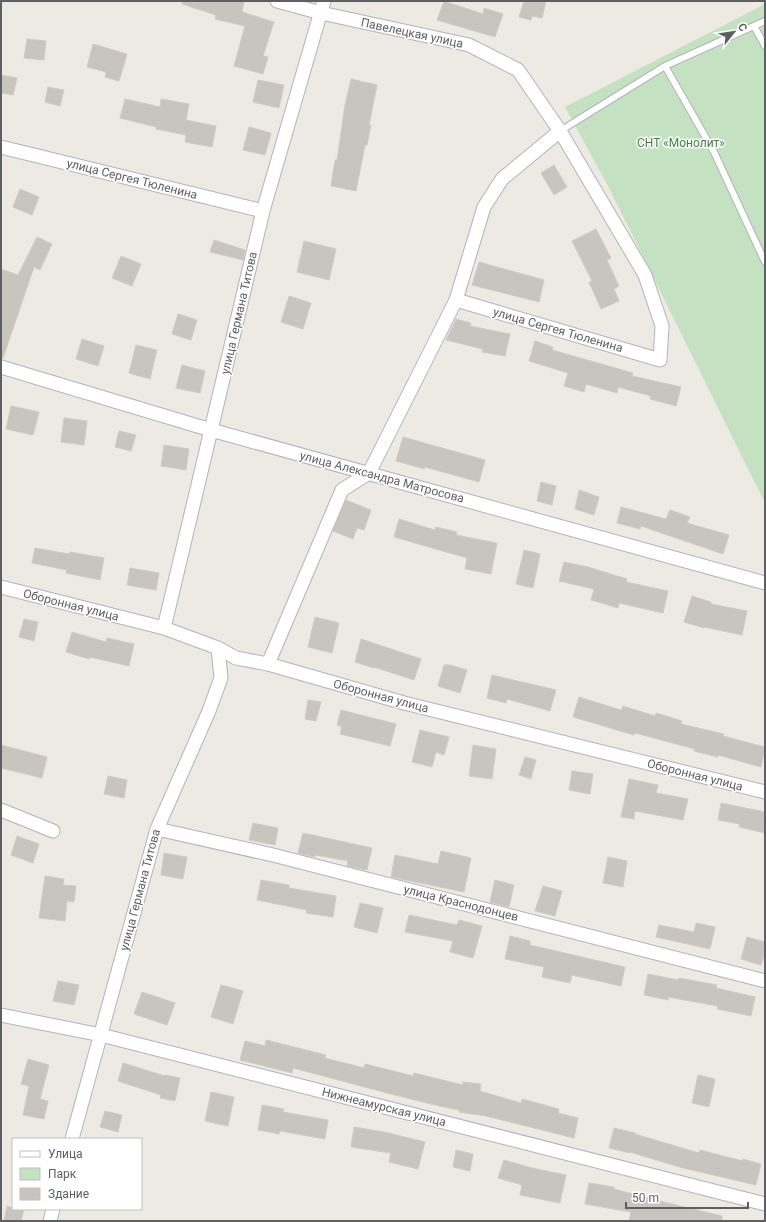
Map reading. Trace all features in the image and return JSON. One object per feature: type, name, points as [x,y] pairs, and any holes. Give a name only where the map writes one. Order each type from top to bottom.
[{"type":"street","name":"Павелецкая улица","points":[[277,1],[322,7],[469,45],[518,70],[560,131],[645,276],[662,326],[660,360]]},
{"type":"street","name":"улица Германа Титова","points":[[164,628],[263,211],[322,7]]},
{"type":"street","points":[[268,664],[342,490],[368,473],[456,300],[484,208],[502,180],[560,131]]},
{"type":"street","name":"улица Сергея Тюленина","points":[[1,147],[263,211]]},
{"type":"street","name":"улица Сергея Тюленина","points":[[456,300],[660,360]]},
{"type":"street","name":"улица Александра Матросова","points":[[1,367],[210,430],[765,583]]},
{"type":"street","name":"Оборонная улица","points":[[1,587],[164,628],[218,648],[236,658],[268,664],[404,703],[765,792]]},
{"type":"street","name":"улица Германа Титова","points":[[72,1138],[156,829],[209,711],[221,678],[218,648]]},
{"type":"street","points":[[1,810],[53,831]]},
{"type":"street","name":"улица Краснодонцев","points":[[156,829],[273,855],[765,981]]},
{"type":"street","name":"Нижнеамурская улица","points":[[1,1015],[101,1035],[765,1204]]},
{"type":"street","points":[[50,1221],[53,1210]]},
{"type":"lane","points":[[560,131],[665,66],[765,21]]},
{"type":"lane","points":[[754,26],[765,46]]},
{"type":"lane","points":[[665,66],[714,152],[765,262]]},
{"type":"green space","name":"СНТ «Монолит»","points":[[765,4],[765,503],[609,188],[565,107]]},
{"type":"building","points":[[182,1],[244,1],[242,12],[274,22],[263,56],[268,57],[263,74],[234,66],[245,26],[215,19],[216,15],[182,4]]},
{"type":"building","points":[[444,1],[483,14],[484,8],[503,14],[495,37],[437,20]]},
{"type":"building","points":[[524,1],[546,1],[542,18],[532,16],[531,20],[519,17]]},
{"type":"building","points":[[27,39],[46,41],[44,60],[24,58]]},
{"type":"building","points":[[93,44],[127,54],[119,81],[105,77],[106,72],[87,67]]},
{"type":"building","points":[[1,75],[17,78],[13,95],[1,93]]},
{"type":"building","points":[[351,79],[377,85],[369,125],[371,125],[367,145],[365,145],[356,191],[331,186]]},
{"type":"building","points":[[258,80],[284,85],[279,108],[253,102]]},
{"type":"building","points":[[48,87],[64,90],[60,106],[45,102]]},
{"type":"building","points":[[125,99],[160,107],[161,99],[189,104],[186,120],[216,126],[212,147],[185,142],[186,135],[156,129],[156,127],[120,118]]},
{"type":"building","points":[[249,127],[271,133],[265,155],[243,150]]},
{"type":"building","points":[[554,165],[567,187],[554,195],[541,173]]},
{"type":"building","points":[[20,189],[39,197],[32,215],[13,207]]},
{"type":"building","points":[[596,229],[611,258],[607,260],[619,286],[614,289],[619,301],[601,309],[589,282],[592,281],[572,241]]},
{"type":"building","points":[[37,237],[52,244],[40,270],[34,267],[3,358],[1,358],[1,269],[18,275]]},
{"type":"building","points":[[214,240],[245,250],[243,260],[210,252]]},
{"type":"building","points":[[304,241],[336,249],[329,280],[297,272]]},
{"type":"building","points":[[121,256],[141,264],[132,286],[112,278]]},
{"type":"building","points":[[479,262],[544,280],[539,302],[472,285]]},
{"type":"building","points":[[289,296],[311,303],[303,329],[281,322]]},
{"type":"building","points":[[178,314],[197,320],[191,340],[172,334]]},
{"type":"building","points":[[456,319],[471,323],[470,326],[510,334],[505,356],[482,352],[483,349],[446,340]]},
{"type":"building","points":[[82,339],[104,346],[98,366],[76,359]]},
{"type":"building","points":[[535,341],[553,347],[552,350],[633,373],[632,376],[681,387],[676,406],[650,399],[651,396],[618,387],[617,393],[586,384],[584,392],[564,386],[568,373],[529,361]]},
{"type":"building","points":[[136,345],[157,350],[150,379],[129,373]]},
{"type":"building","points":[[182,365],[205,371],[200,393],[176,388]]},
{"type":"building","points":[[11,406],[39,412],[33,435],[6,429]]},
{"type":"building","points":[[64,418],[87,421],[84,445],[61,442]]},
{"type":"building","points":[[119,431],[136,435],[131,451],[115,447]]},
{"type":"building","points":[[403,437],[485,460],[479,482],[425,467],[424,469],[396,461]]},
{"type":"building","points":[[164,445],[189,449],[186,470],[161,466]]},
{"type":"building","points":[[541,482],[556,486],[552,505],[537,501]]},
{"type":"building","points":[[579,490],[599,497],[594,515],[575,509]]},
{"type":"building","points":[[346,500],[371,510],[364,530],[357,528],[353,539],[333,531]]},
{"type":"building","points":[[621,507],[666,519],[670,510],[690,517],[687,523],[729,535],[723,554],[641,526],[640,529],[617,523]]},
{"type":"building","points":[[399,519],[435,530],[436,527],[457,532],[456,535],[497,543],[491,574],[465,569],[467,558],[394,537]]},
{"type":"building","points":[[35,548],[104,558],[100,580],[66,573],[67,570],[32,563]]},
{"type":"building","points":[[524,550],[540,554],[533,588],[516,584]]},
{"type":"building","points":[[564,562],[588,567],[627,579],[626,582],[668,591],[663,613],[619,603],[618,608],[591,600],[594,589],[559,581]]},
{"type":"building","points":[[130,568],[159,573],[156,590],[127,585]]},
{"type":"building","points":[[692,596],[711,602],[711,604],[747,611],[742,635],[704,628],[684,622]]},
{"type":"building","points":[[315,617],[339,623],[332,653],[308,647]]},
{"type":"building","points":[[24,619],[38,622],[34,641],[19,637]]},
{"type":"building","points":[[72,632],[106,642],[107,638],[134,644],[129,666],[90,657],[89,659],[66,652]]},
{"type":"building","points":[[361,639],[421,659],[414,680],[355,662]]},
{"type":"building","points":[[444,665],[450,665],[467,670],[460,693],[438,686]]},
{"type":"building","points":[[492,675],[556,690],[550,711],[507,699],[506,703],[487,698]]},
{"type":"building","points":[[579,697],[621,710],[623,706],[655,716],[656,713],[682,721],[681,724],[724,734],[723,736],[765,747],[761,767],[718,755],[718,757],[694,751],[695,749],[635,733],[634,735],[573,717]]},
{"type":"building","points":[[308,700],[321,702],[316,721],[305,719]]},
{"type":"building","points":[[341,710],[396,724],[390,746],[340,734],[342,727],[337,725]]},
{"type":"building","points":[[420,730],[449,737],[444,755],[436,752],[432,767],[412,762]]},
{"type":"building","points":[[1,745],[47,757],[42,778],[1,768]]},
{"type":"building","points":[[473,745],[496,749],[492,779],[469,776]]},
{"type":"building","points":[[525,757],[536,760],[531,779],[519,775]]},
{"type":"building","points":[[572,771],[593,774],[590,794],[569,790]]},
{"type":"building","points":[[108,776],[127,780],[124,798],[104,794]]},
{"type":"building","points":[[629,779],[658,785],[656,793],[688,799],[683,820],[635,811],[634,819],[621,817]]},
{"type":"building","points":[[721,803],[765,812],[765,833],[739,827],[740,824],[718,820]]},
{"type":"building","points":[[253,823],[278,828],[275,845],[249,840]]},
{"type":"building","points":[[303,833],[372,848],[367,870],[347,866],[348,861],[316,855],[315,857],[298,853]]},
{"type":"building","points":[[17,836],[39,844],[33,863],[11,855]]},
{"type":"building","points":[[441,851],[471,858],[464,892],[391,877],[395,855],[438,864]]},
{"type":"building","points":[[164,853],[187,857],[183,879],[161,875]]},
{"type":"building","points":[[608,857],[627,861],[623,887],[603,883]]},
{"type":"building","points":[[45,876],[64,879],[63,885],[76,886],[74,902],[67,901],[65,921],[39,918]]},
{"type":"building","points":[[261,880],[289,885],[289,888],[336,896],[333,917],[306,913],[307,910],[257,900]]},
{"type":"building","points":[[495,880],[514,885],[509,907],[490,902]]},
{"type":"building","points":[[543,886],[562,891],[555,916],[535,911]]},
{"type":"building","points":[[360,903],[383,908],[377,933],[354,927]]},
{"type":"building","points":[[409,915],[457,925],[459,920],[482,926],[473,958],[450,952],[453,941],[405,932]]},
{"type":"building","points":[[696,923],[715,927],[710,949],[656,937],[659,925],[694,932]]},
{"type":"building","points":[[510,936],[530,941],[530,945],[625,967],[621,986],[572,975],[570,983],[542,977],[544,967],[505,959]]},
{"type":"building","points":[[747,937],[765,942],[765,952],[761,965],[741,959]]},
{"type":"building","points":[[648,974],[678,980],[679,978],[717,985],[716,988],[755,997],[751,1016],[717,1009],[718,1006],[668,997],[668,1000],[644,995]]},
{"type":"building","points":[[58,981],[79,985],[74,1005],[53,1001]]},
{"type":"building","points":[[221,985],[243,991],[233,1024],[211,1017]]},
{"type":"building","points":[[142,992],[175,1003],[167,1025],[134,1014]]},
{"type":"building","points":[[266,1040],[326,1055],[325,1058],[364,1068],[365,1064],[413,1076],[414,1073],[463,1085],[463,1082],[481,1084],[480,1091],[521,1103],[522,1099],[559,1109],[558,1113],[578,1118],[574,1138],[486,1116],[459,1112],[459,1110],[293,1068],[292,1073],[240,1060],[245,1041],[265,1046]]},
{"type":"building","points":[[28,1059],[49,1065],[40,1099],[48,1101],[44,1119],[23,1115],[29,1086],[21,1084]]},
{"type":"building","points":[[123,1063],[165,1076],[180,1078],[175,1101],[160,1098],[161,1095],[118,1081]]},
{"type":"building","points":[[698,1075],[715,1079],[709,1107],[692,1103]]},
{"type":"building","points":[[211,1092],[234,1097],[228,1126],[205,1121]]},
{"type":"building","points":[[262,1105],[284,1109],[283,1112],[328,1120],[325,1139],[280,1131],[279,1134],[258,1130]]},
{"type":"building","points":[[105,1111],[122,1115],[118,1132],[100,1127]]},
{"type":"building","points":[[354,1127],[384,1132],[425,1142],[418,1169],[389,1162],[391,1153],[351,1147]]},
{"type":"building","points":[[614,1128],[699,1153],[700,1150],[761,1164],[756,1185],[683,1168],[630,1152],[609,1148]]},
{"type":"building","points":[[456,1150],[473,1154],[470,1171],[453,1167]]},
{"type":"building","points":[[504,1160],[566,1175],[560,1203],[520,1195],[522,1185],[498,1178]]},
{"type":"building","points":[[589,1183],[614,1187],[614,1189],[722,1216],[722,1221],[629,1221],[631,1212],[585,1204]]},
{"type":"building","points":[[7,1206],[12,1208],[12,1210],[24,1210],[21,1221],[4,1221]]}]
